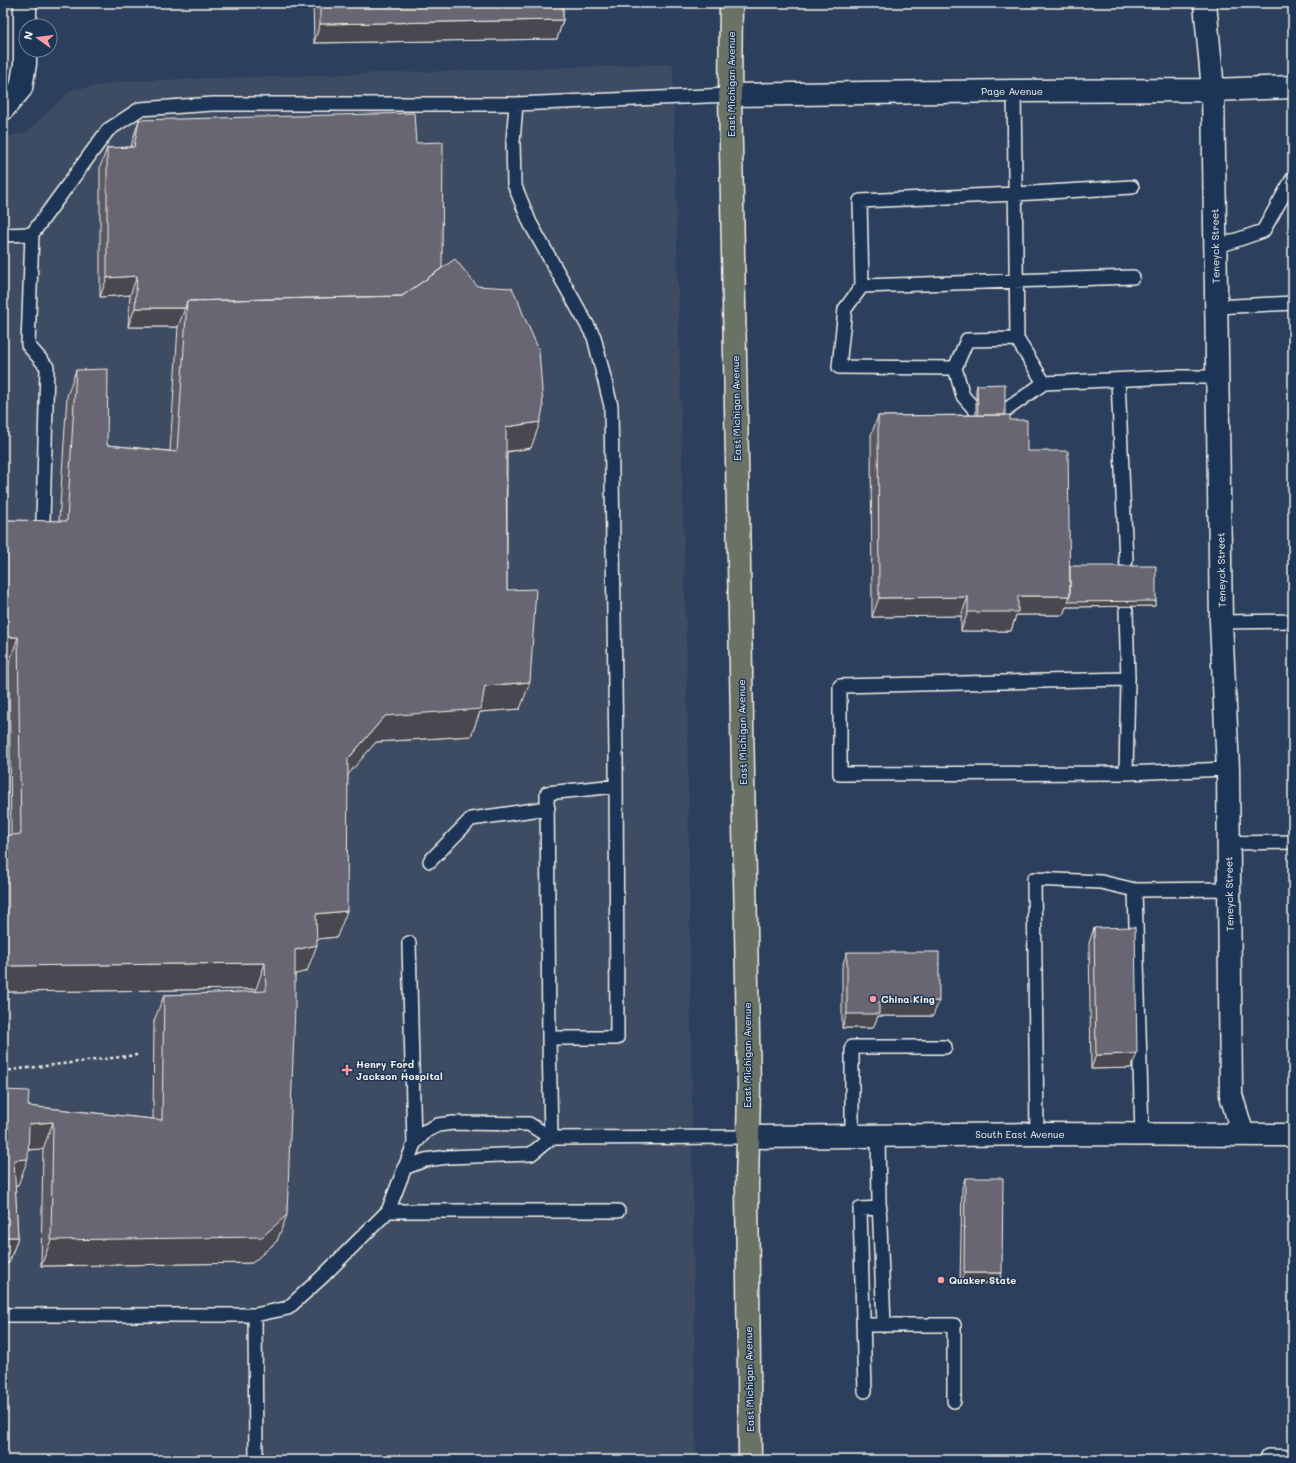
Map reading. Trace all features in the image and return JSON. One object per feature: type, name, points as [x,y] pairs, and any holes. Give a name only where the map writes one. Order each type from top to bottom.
[{"type":"main road","name":"East Michigan Avenue","points":[[731,3],[730,95],[749,1078],[747,1137],[750,1460]]},
{"type":"street","points":[[5,107],[21,88],[25,64],[25,3]]},
{"type":"street","name":"Teneyck Street","points":[[1205,3],[1213,90],[1222,622],[1228,769],[1231,1095],[1242,1135]]},
{"type":"street","name":"Page Avenue","points":[[730,95],[1213,90],[1293,87]]},
{"type":"street","name":"South East Avenue","points":[[747,1137],[1037,1134],[1293,1135]]},
{"type":"lane","points":[[1014,91],[1017,339],[1044,383]]},
{"type":"lane","points":[[43,521],[47,366],[28,345],[32,234],[108,130],[140,109],[212,104],[516,104],[730,95]]},
{"type":"lane","points":[[516,104],[513,142],[514,184],[530,223],[594,338],[611,406],[616,786],[617,1038],[549,1038]]},
{"type":"lane","points":[[1216,246],[1263,231],[1293,178]]},
{"type":"lane","points":[[955,368],[839,367],[844,309],[862,286],[860,201],[1132,187]]},
{"type":"lane","points":[[3,235],[32,234]]},
{"type":"lane","points":[[862,286],[1133,276]]},
{"type":"lane","points":[[1216,307],[1293,303]]},
{"type":"lane","points":[[976,411],[963,396],[955,368],[967,340],[1017,339]]},
{"type":"lane","points":[[1003,412],[1044,383],[1218,377]]},
{"type":"lane","points":[[1118,380],[1126,561]]},
{"type":"lane","points":[[1126,611],[1128,679],[1126,773]]},
{"type":"lane","points":[[1222,622],[1293,621]]},
{"type":"lane","points":[[1128,679],[840,686],[840,774],[1126,773],[1228,769]]},
{"type":"lane","points":[[551,1138],[547,793],[616,786]]},
{"type":"lane","points":[[430,861],[471,818],[548,808]]},
{"type":"lane","points":[[1228,843],[1293,842]]},
{"type":"lane","points":[[1037,1134],[1034,879],[1101,882],[1135,890],[1229,889]]},
{"type":"lane","points":[[1135,890],[1142,1134]]},
{"type":"lane","points":[[409,943],[414,1144]]},
{"type":"lane","points":[[852,1136],[852,1047],[945,1047]]},
{"type":"lane","points":[[3,1315],[255,1315],[288,1308],[322,1278],[388,1211],[414,1144],[426,1131],[438,1125],[453,1123],[529,1124],[551,1138],[747,1137]]},
{"type":"lane","points":[[878,1136],[884,1325]]},
{"type":"lane","points":[[404,1168],[425,1160],[448,1157],[531,1154],[551,1138]]},
{"type":"lane","points":[[865,1391],[860,1209],[880,1208]]},
{"type":"lane","points":[[388,1211],[618,1211]]},
{"type":"lane","points":[[255,1315],[256,1460]]},
{"type":"lane","points":[[863,1325],[954,1325],[954,1401]]},
{"type":"lane","points":[[1268,1460],[1268,1456],[1293,1457]]},
{"type":"path","points":[[3,1071],[137,1055]]},
{"type":"shaded area","name":"Henry Ford Jackson Hospital","points":[[673,64],[687,679],[696,1460],[3,1460],[3,138],[26,132],[71,90],[125,81]]},
{"type":"building","points":[[320,3],[563,3],[563,20],[320,24]]},
{"type":"building","points":[[414,113],[416,143],[443,142],[442,268],[402,296],[187,301],[185,308],[135,308],[137,276],[107,278],[107,148],[134,147],[139,120]]},
{"type":"building","points":[[455,259],[477,286],[512,288],[539,350],[543,408],[540,422],[506,427],[507,590],[536,589],[530,682],[485,686],[481,709],[385,716],[348,759],[347,911],[316,914],[317,945],[295,950],[295,1006],[287,1215],[262,1237],[51,1240],[53,1122],[29,1124],[28,1159],[14,1160],[18,1237],[3,1237],[3,1090],[29,1091],[28,1106],[162,1120],[164,995],[266,991],[265,963],[3,966],[3,836],[21,834],[18,637],[3,637],[3,520],[67,521],[76,370],[108,369],[107,445],[177,452],[187,301],[402,296]]},
{"type":"building","points":[[1005,384],[1005,415],[978,415],[977,385]]},
{"type":"building","points":[[1010,415],[1010,420],[1027,420],[1027,451],[1068,451],[1070,596],[1018,596],[1018,612],[968,612],[968,597],[879,598],[878,416]]},
{"type":"building","points":[[1070,566],[1156,566],[1156,601],[1068,602],[1070,596]]},
{"type":"building","points":[[1135,927],[1137,1054],[1096,1055],[1094,928]]},
{"type":"building","points":[[847,952],[939,952],[939,1001],[879,1002],[879,1014],[847,1014]]},
{"type":"building","points":[[965,1178],[1003,1178],[1002,1273],[964,1273]]},
{"type":"place","name":"China King","points":[[873,999]]},
{"type":"place","name":"Henry Ford Jackson Hospital","points":[[347,1070]]},
{"type":"place","name":"Quaker State","points":[[941,1280]]}]
